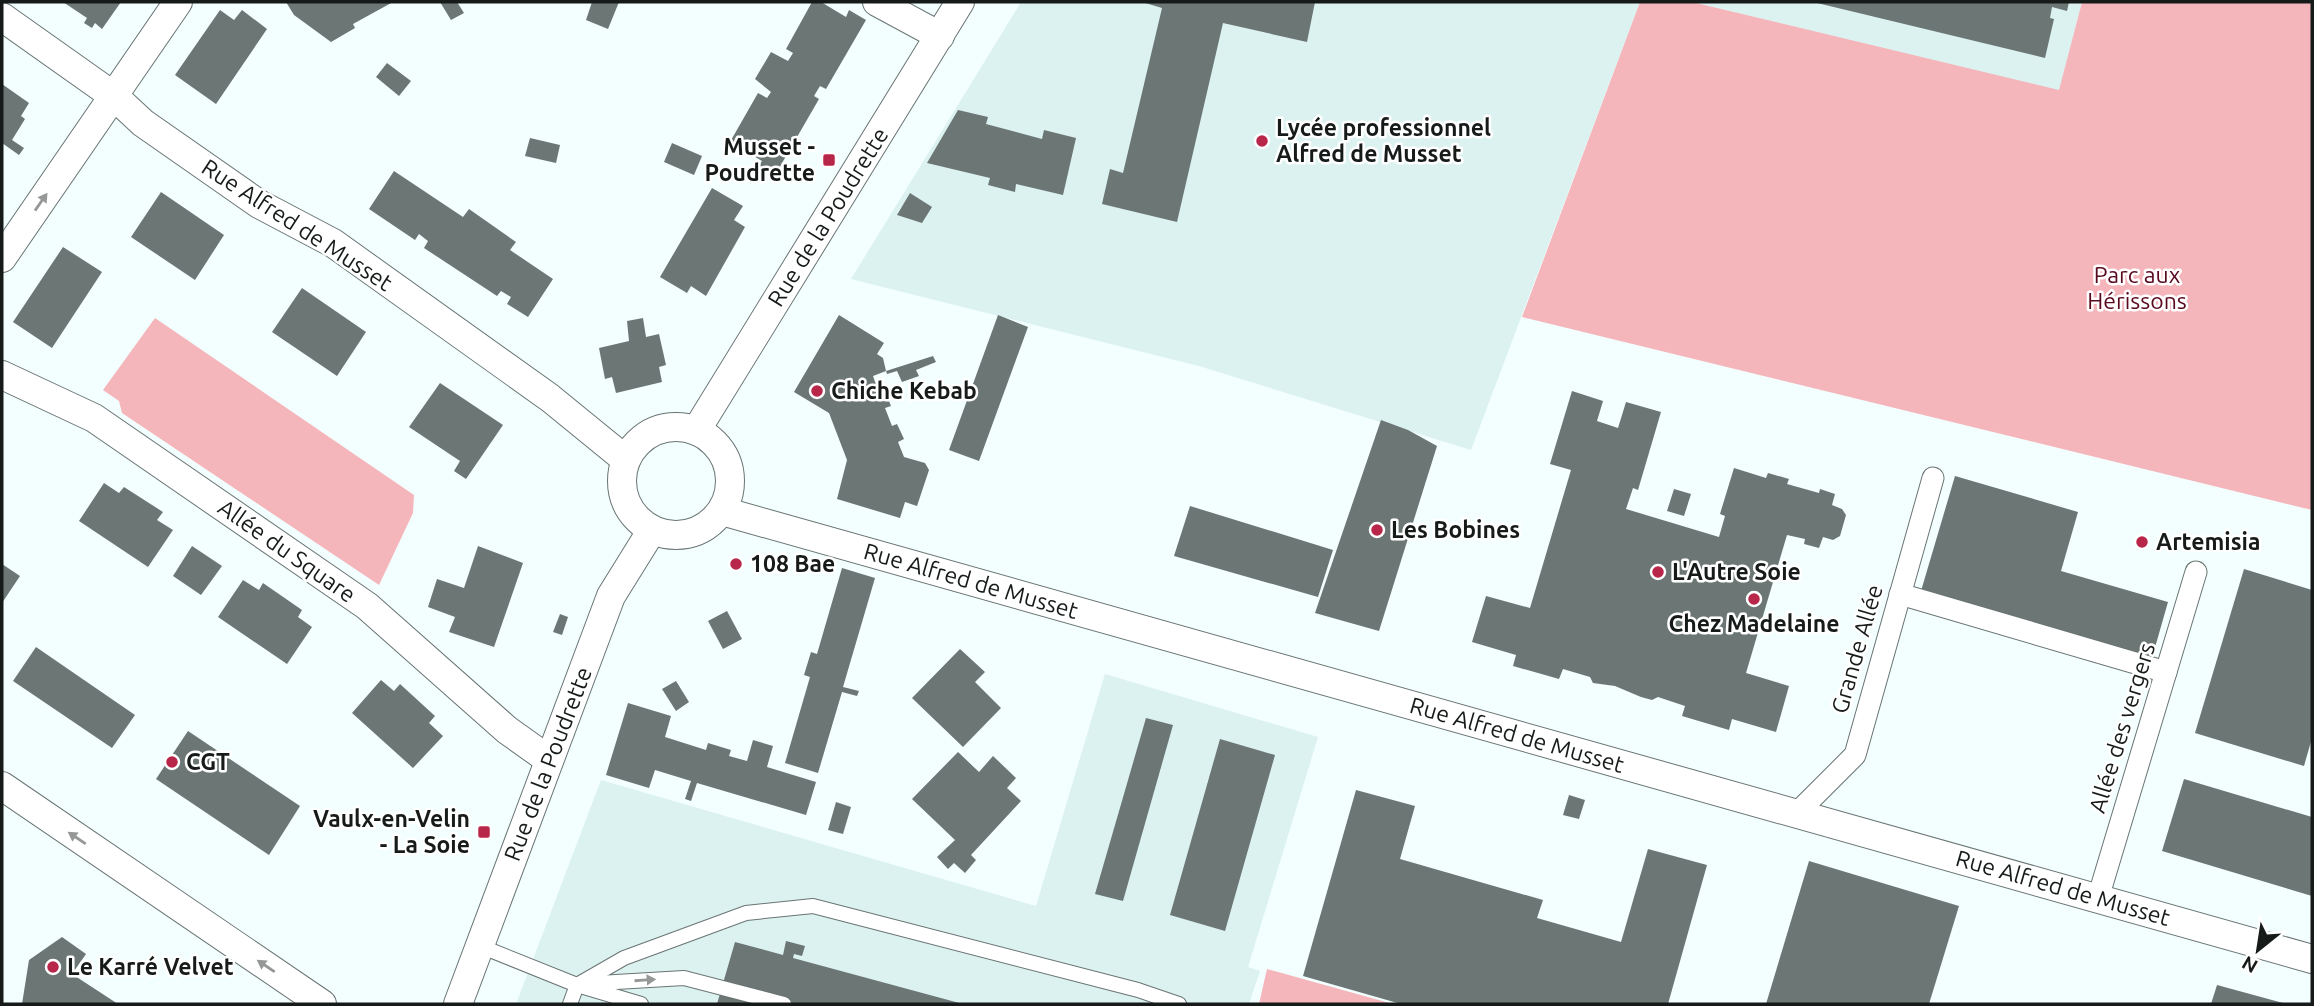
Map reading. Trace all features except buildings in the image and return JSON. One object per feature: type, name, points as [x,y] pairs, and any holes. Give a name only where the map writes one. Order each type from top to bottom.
[{"type":"street","points":[[2,258],[178,2]]},
{"type":"street","points":[[877,2],[940,36]]},
{"type":"street","name":"Rue de la Poudrette","points":[[696,431],[960,2]]},
{"type":"street","name":"Rue Alfred de Musset","points":[[2,17],[115,97],[143,123],[259,204],[333,243],[550,398],[626,460]]},
{"type":"street","name":"Allée du Square","points":[[2,375],[94,418],[366,606],[507,730],[549,760]]},
{"type":"street","points":[[679,427],[696,431],[715,444],[727,465],[730,480],[722,511],[711,523],[683,535],[652,530],[628,508],[622,476],[626,460],[647,435],[663,428],[679,427]]},
{"type":"street","name":"Grande Allée","points":[[1797,813],[1855,754],[1933,478]]},
{"type":"street","name":"Rue Alfred de Musset","points":[[722,511],[2312,958]]},
{"type":"street","name":"Rue de la Poudrette","points":[[458,1004],[611,596],[652,530]]},
{"type":"street","name":"Allée des vergers","points":[[2098,898],[2196,572]]},
{"type":"street","points":[[1900,594],[2166,671]]},
{"type":"street","points":[[2,786],[322,1004]]},
{"type":"lane","points":[[569,1004],[577,985],[624,958],[746,913],[813,906],[1138,990],[1154,1001],[1179,1004]]},
{"type":"lane","points":[[480,946],[577,985],[641,1004]]},
{"type":"lane","points":[[577,985],[684,978],[784,1004]]},
{"type":"shaded area","name":"Lycée professionnel Alfred de Musset","points":[[1021,2],[1640,2],[1471,450],[1199,366],[851,279]]},
{"type":"shaded area","points":[[1692,2],[2082,2],[2059,91]]},
{"type":"shaded area","points":[[1105,674],[1318,737],[1248,967],[1260,971],[1249,1004],[516,1004],[601,780],[1036,906]]},
{"type":"green space","name":"Parc aux Hérissons","points":[[1640,2],[1692,2],[2059,90],[2082,2],[2312,2],[2312,510],[1522,317]]},
{"type":"green space","points":[[155,318],[414,495],[413,513],[379,585],[122,413],[119,401],[103,390]]},
{"type":"green space","points":[[1267,969],[1393,1004],[1259,1004]]},
{"type":"place","name":"Lycée professionnel Alfred de Musset","points":[[1262,141]]},
{"type":"place","name":"Musset - Poudrette","points":[[829,160]]},
{"type":"place","name":"Chiche Kebab","points":[[817,391]]},
{"type":"place","name":"Les Bobines","points":[[1377,530]]},
{"type":"place","name":"Artemisia","points":[[2142,542]]},
{"type":"place","name":"108 Bae","points":[[736,564]]},
{"type":"place","name":"L'Autre Soie","points":[[1658,572]]},
{"type":"place","name":"Chez Madelaine","points":[[1754,599]]},
{"type":"place","name":"CGT","points":[[172,762]]},
{"type":"place","name":"Vaulx-en-Velin - La Soie","points":[[484,832]]},
{"type":"place","name":"Le Karré Velvet","points":[[53,967]]}]
